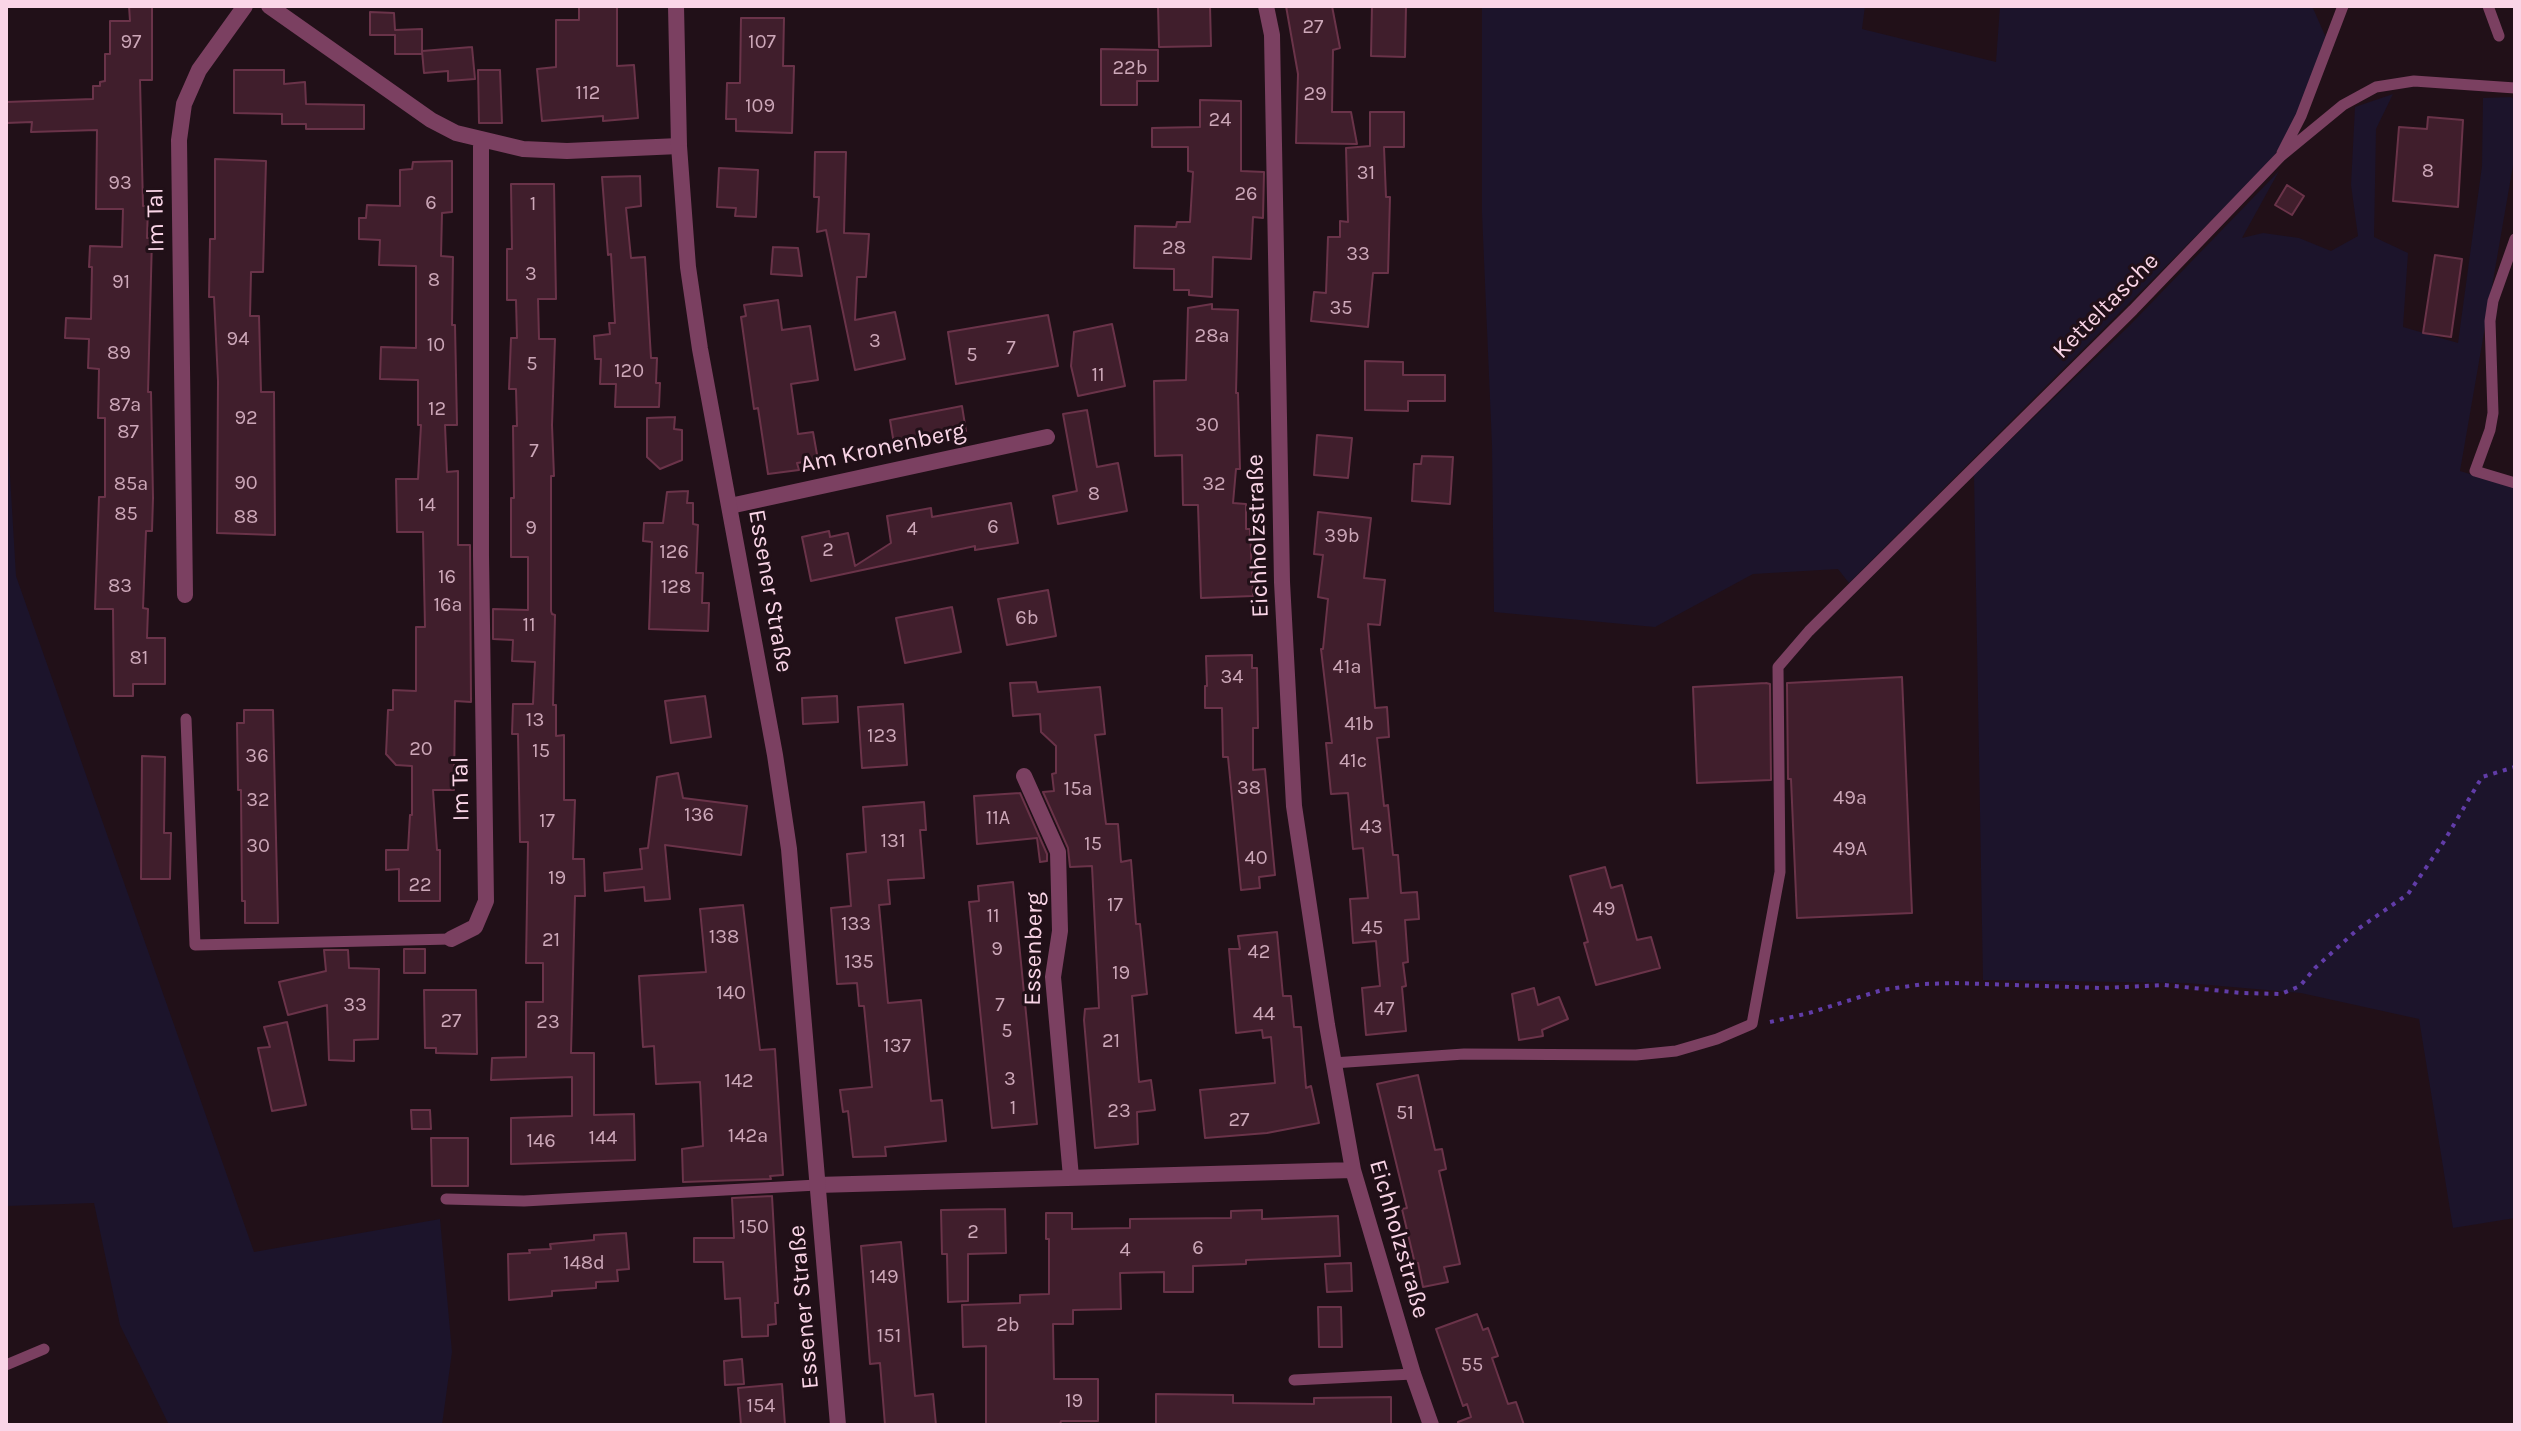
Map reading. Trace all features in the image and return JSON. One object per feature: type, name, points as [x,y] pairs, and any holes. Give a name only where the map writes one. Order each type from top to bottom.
[{"type":"street","name":"Im Tal","points":[[185,595],[179,140],[184,104],[199,70],[245,6]]},
{"type":"street","points":[[269,6],[431,120],[456,133],[523,149],[567,151],[679,146]]},
{"type":"street","name":"Essener Straße","points":[[676,6],[679,146],[688,267],[789,849],[838,1425]]},
{"type":"street","name":"Eichholzstraße","points":[[1266,6],[1272,35],[1282,582],[1294,806],[1333,1063],[1353,1170],[1431,1425]]},
{"type":"street","name":"Im Tal","points":[[451,939],[475,927],[486,901],[481,556],[481,140]]},
{"type":"street","name":"Am Kronenberg","points":[[730,506],[1047,437]]},
{"type":"street","name":"Essenberg","points":[[1024,776],[1058,852],[1060,931],[1053,977],[1071,1177]]},
{"type":"street","points":[[817,1185],[1353,1170]]},
{"type":"lane","points":[[2281,156],[2301,116],[2343,6]]},
{"type":"lane","points":[[2488,6],[2499,36]]},
{"type":"lane","name":"Ketteltasche","points":[[1752,1024],[1780,872],[1778,667],[1809,631],[2164,280],[2281,156],[2343,105],[2376,87],[2414,81],[2515,88]]},
{"type":"lane","points":[[2515,239],[2493,301],[2490,321],[2493,413],[2475,471],[2515,483]]},
{"type":"lane","name":"Im Tal","points":[[186,719],[195,945],[451,939]]},
{"type":"lane","points":[[1333,1063],[1464,1054],[1636,1055],[1676,1051],[1717,1039],[1752,1024]]},
{"type":"lane","points":[[446,1199],[524,1201],[817,1185]]},
{"type":"lane","points":[[6,1365],[44,1349]]},
{"type":"lane","points":[[1294,1380],[1413,1374]]},
{"type":"path","points":[[1752,1024],[1809,1013],[1882,990],[1924,984],[2102,988],[2164,985],[2281,994],[2300,986],[2358,929],[2408,894],[2482,777],[2515,767]]},
{"type":"shaded area","points":[[1482,6],[1865,6],[1862,29],[1996,62],[2000,6],[2312,6],[2327,40],[2293,124],[2272,160],[1849,583],[1838,569],[1753,574],[1655,627],[1494,612],[1492,445],[1482,213]]},
{"type":"shaded area","points":[[2393,94],[2376,129],[2374,237],[2408,253],[2403,327],[2458,343],[2482,166],[2483,98],[2511,97],[2515,101],[2515,154],[2460,471],[2515,488],[2515,1218],[2453,1228],[2419,1019],[2301,993],[2187,983],[1983,980],[1974,475],[2129,326],[2279,171],[2242,238],[2263,233],[2299,238],[2331,251],[2358,236],[2351,185],[2355,107]]},
{"type":"shaded area","points":[[6,409],[16,576],[254,1252],[440,1219],[452,1352],[442,1425],[169,1425],[120,1325],[94,1203],[6,1206]]},
{"type":"building","points":[[129,6],[152,6],[152,80],[140,80],[143,206],[148,206],[147,238],[152,238],[148,392],[151,392],[153,498],[152,531],[146,531],[143,608],[148,609],[147,638],[165,638],[165,684],[133,684],[133,696],[114,696],[113,609],[95,609],[99,497],[105,497],[105,418],[98,418],[99,369],[88,368],[89,339],[65,338],[66,318],[91,319],[90,246],[122,247],[123,209],[96,209],[97,130],[31,132],[32,122],[6,123],[6,102],[93,99],[93,86],[100,86],[100,82],[105,81],[105,54],[110,54],[110,21],[130,21]]},
{"type":"building","points":[[579,6],[617,6],[617,66],[634,65],[638,118],[603,121],[603,116],[542,121],[537,69],[556,67],[556,20],[579,20]]},
{"type":"building","points":[[1158,6],[1210,6],[1211,46],[1159,47]]},
{"type":"building","points":[[1286,6],[1332,6],[1340,48],[1333,50],[1332,112],[1351,112],[1357,144],[1296,143],[1298,74]]},
{"type":"building","points":[[1372,6],[1406,6],[1405,57],[1371,56]]},
{"type":"building","points":[[370,12],[394,13],[395,30],[422,29],[422,54],[395,54],[395,35],[370,35]]},
{"type":"building","points":[[741,18],[784,18],[783,66],[794,66],[792,133],[736,131],[736,119],[726,119],[727,83],[740,83]]},
{"type":"building","points":[[472,47],[475,79],[448,81],[448,71],[424,73],[422,51]]},
{"type":"building","points":[[1101,49],[1158,50],[1158,81],[1137,81],[1137,105],[1101,105]]},
{"type":"building","points":[[234,70],[284,70],[284,84],[305,82],[306,104],[364,105],[364,129],[306,129],[306,124],[282,124],[282,114],[234,113]]},
{"type":"building","points":[[478,70],[500,70],[502,123],[479,123]]},
{"type":"building","points":[[1200,100],[1241,101],[1241,171],[1264,172],[1263,218],[1253,217],[1251,259],[1213,257],[1212,297],[1189,295],[1189,290],[1174,290],[1174,269],[1134,268],[1135,226],[1176,227],[1177,222],[1190,222],[1193,172],[1188,171],[1188,147],[1152,147],[1152,128],[1200,127]]},
{"type":"building","points":[[1370,112],[1404,112],[1404,147],[1384,147],[1386,197],[1390,197],[1388,273],[1373,273],[1368,327],[1311,321],[1314,292],[1326,293],[1328,237],[1340,237],[1340,221],[1348,222],[1346,148],[1370,146]]},
{"type":"building","points":[[2428,117],[2463,120],[2458,207],[2393,201],[2399,127],[2427,129]]},
{"type":"building","points":[[815,152],[846,152],[844,233],[869,234],[866,277],[857,277],[855,320],[895,312],[905,359],[855,370],[826,230],[817,232],[819,197],[814,197]]},
{"type":"building","points":[[215,159],[266,161],[263,272],[251,272],[250,316],[259,316],[261,392],[274,392],[275,535],[217,533],[218,381],[214,297],[209,297],[210,239],[215,239]]},
{"type":"building","points":[[452,161],[452,212],[442,213],[441,256],[453,257],[452,325],[455,325],[457,425],[445,425],[447,472],[458,471],[458,545],[470,545],[471,702],[455,701],[454,790],[433,790],[437,850],[440,850],[440,901],[399,901],[399,869],[386,870],[386,850],[408,850],[412,766],[396,765],[386,754],[388,710],[393,710],[393,690],[416,691],[416,627],[425,627],[423,532],[397,532],[396,479],[418,479],[421,425],[418,425],[418,380],[380,379],[381,347],[416,348],[416,266],[379,265],[380,240],[359,239],[359,218],[366,218],[367,205],[400,206],[400,170],[412,169],[413,162]]},
{"type":"building","points":[[719,168],[758,170],[756,217],[735,216],[736,208],[717,207]]},
{"type":"building","points":[[640,176],[641,206],[626,208],[631,258],[645,257],[651,358],[657,358],[659,407],[615,407],[616,384],[600,384],[601,359],[595,359],[594,336],[610,334],[609,323],[615,323],[602,177]]},
{"type":"building","points":[[511,184],[554,184],[556,299],[538,299],[539,339],[555,339],[554,476],[551,476],[551,611],[555,615],[553,705],[556,705],[556,736],[564,735],[564,800],[575,800],[573,859],[584,859],[585,896],[575,896],[571,1053],[594,1053],[594,1115],[634,1114],[635,1160],[511,1164],[511,1118],[572,1116],[572,1077],[491,1080],[492,1058],[526,1057],[526,1002],[543,1002],[543,963],[526,963],[528,842],[520,842],[518,734],[512,734],[513,704],[533,704],[535,662],[512,661],[513,640],[493,639],[493,609],[528,610],[528,557],[511,557],[513,426],[517,426],[516,389],[509,389],[511,338],[517,338],[516,300],[507,300],[507,249],[512,249]]},
{"type":"building","points":[[2287,185],[2304,196],[2292,215],[2275,205]]},
{"type":"building","points":[[773,247],[798,248],[802,276],[771,274]]},
{"type":"building","points":[[2435,255],[2462,259],[2451,337],[2423,333]]},
{"type":"building","points":[[778,300],[782,330],[810,326],[818,380],[791,384],[798,434],[813,432],[818,460],[797,463],[799,470],[768,474],[758,408],[754,409],[741,317],[746,316],[744,305]]},
{"type":"building","points":[[1212,304],[1212,309],[1238,310],[1236,393],[1240,469],[1236,469],[1233,503],[1246,504],[1253,596],[1201,598],[1198,505],[1183,505],[1182,455],[1155,456],[1154,381],[1186,380],[1188,308]]},
{"type":"building","points":[[1048,315],[1058,366],[956,384],[948,332]]},
{"type":"building","points":[[1112,324],[1125,386],[1078,396],[1071,366],[1074,332]]},
{"type":"building","points":[[1365,361],[1403,362],[1403,375],[1445,375],[1445,401],[1408,401],[1408,411],[1365,410]]},
{"type":"building","points":[[962,406],[966,431],[894,444],[890,420]]},
{"type":"building","points":[[1087,410],[1097,467],[1118,463],[1127,511],[1058,524],[1053,496],[1077,491],[1063,414]]},
{"type":"building","points":[[675,417],[674,429],[682,430],[682,460],[660,469],[647,457],[647,418]]},
{"type":"building","points":[[1317,435],[1352,438],[1348,478],[1314,475]]},
{"type":"building","points":[[1422,456],[1453,457],[1450,504],[1412,501],[1414,464],[1421,464]]},
{"type":"building","points":[[688,491],[687,503],[693,503],[693,524],[698,525],[696,573],[703,573],[702,603],[709,603],[708,631],[649,629],[652,542],[643,541],[644,523],[663,523],[667,492]]},
{"type":"building","points":[[1011,503],[1018,543],[975,550],[975,546],[811,581],[802,537],[829,531],[830,537],[848,533],[855,566],[891,543],[887,516],[931,508],[932,517]]},
{"type":"building","points":[[1318,512],[1371,518],[1364,578],[1385,580],[1380,625],[1368,624],[1375,708],[1387,707],[1389,737],[1377,738],[1384,806],[1388,805],[1393,855],[1398,855],[1401,893],[1417,892],[1419,919],[1405,920],[1408,962],[1403,963],[1406,986],[1402,987],[1406,1031],[1366,1035],[1362,988],[1380,986],[1376,941],[1353,943],[1350,899],[1368,898],[1363,848],[1353,849],[1348,793],[1331,794],[1326,743],[1332,743],[1321,649],[1328,599],[1318,597],[1323,555],[1314,554]]},
{"type":"building","points":[[1048,590],[1056,636],[1007,645],[998,599]]},
{"type":"building","points":[[952,607],[961,652],[905,663],[896,618]]},
{"type":"building","points":[[1252,655],[1252,668],[1257,668],[1258,728],[1253,728],[1253,770],[1265,769],[1275,875],[1259,877],[1260,888],[1241,890],[1228,757],[1223,757],[1222,708],[1205,708],[1206,656]]},
{"type":"building","points":[[1902,677],[1912,913],[1797,918],[1791,779],[1788,779],[1787,683]]},
{"type":"building","points":[[1036,682],[1038,692],[1100,687],[1105,734],[1095,735],[1106,824],[1118,824],[1121,862],[1131,860],[1136,924],[1140,924],[1147,994],[1132,996],[1139,1082],[1151,1080],[1155,1110],[1137,1112],[1138,1144],[1095,1148],[1084,1020],[1085,1009],[1099,1008],[1092,866],[1070,867],[1068,848],[1043,792],[1054,791],[1052,774],[1056,773],[1056,746],[1041,732],[1040,714],[1013,716],[1010,683]]},
{"type":"building","points":[[1770,684],[1771,780],[1697,783],[1693,687]]},
{"type":"building","points":[[705,696],[711,737],[671,743],[665,701]]},
{"type":"building","points":[[837,696],[838,722],[803,724],[802,698]]},
{"type":"building","points":[[903,704],[907,765],[862,768],[858,707]]},
{"type":"building","points":[[244,710],[273,710],[278,923],[245,923],[237,723],[244,723]]},
{"type":"building","points":[[142,756],[165,757],[164,833],[171,833],[170,879],[141,879]]},
{"type":"building","points":[[678,773],[683,798],[747,806],[741,855],[665,845],[670,899],[645,901],[644,887],[605,891],[604,873],[642,869],[640,849],[648,848],[657,777]]},
{"type":"building","points":[[1020,793],[1047,854],[1047,861],[1040,862],[1037,838],[977,844],[974,796]]},
{"type":"building","points":[[924,802],[926,830],[920,830],[924,878],[888,880],[890,904],[879,905],[888,1003],[921,1000],[931,1101],[942,1100],[946,1141],[885,1147],[886,1156],[853,1157],[848,1111],[843,1112],[840,1090],[872,1087],[864,1006],[859,1006],[857,983],[837,984],[831,908],[851,906],[847,854],[866,852],[863,807]]},
{"type":"building","points":[[1605,867],[1611,888],[1622,885],[1637,940],[1651,937],[1660,968],[1596,985],[1570,876]]},
{"type":"building","points":[[1013,882],[1037,1124],[992,1128],[969,902],[979,901],[978,886]]},
{"type":"building","points":[[743,905],[760,1050],[775,1049],[783,1175],[770,1176],[771,1179],[683,1182],[682,1149],[703,1146],[700,1082],[656,1084],[654,1046],[643,1047],[639,976],[706,972],[700,909]]},
{"type":"building","points":[[1277,932],[1283,996],[1291,996],[1294,1027],[1301,1027],[1306,1088],[1311,1086],[1319,1123],[1267,1133],[1205,1138],[1200,1090],[1275,1083],[1271,1037],[1263,1038],[1262,1030],[1236,1033],[1229,949],[1240,949],[1238,936]]},
{"type":"building","points":[[404,949],[425,949],[425,973],[404,973]]},
{"type":"building","points":[[324,950],[348,950],[349,968],[379,969],[378,1039],[354,1040],[354,1061],[329,1060],[327,1005],[288,1015],[279,982],[326,971]]},
{"type":"building","points":[[1534,988],[1538,1005],[1559,997],[1568,1019],[1542,1030],[1543,1036],[1519,1040],[1512,994]]},
{"type":"building","points":[[424,990],[476,990],[477,1054],[436,1053],[436,1048],[425,1048]]},
{"type":"building","points":[[287,1022],[306,1105],[272,1111],[258,1048],[270,1047],[264,1027]]},
{"type":"building","points":[[1418,1075],[1435,1150],[1442,1149],[1446,1169],[1439,1171],[1460,1264],[1444,1267],[1448,1282],[1423,1287],[1402,1209],[1407,1208],[1377,1084]]},
{"type":"building","points":[[411,1110],[430,1110],[431,1129],[412,1129]]},
{"type":"building","points":[[431,1138],[468,1138],[468,1186],[432,1186]]},
{"type":"building","points":[[772,1196],[778,1303],[775,1303],[776,1324],[768,1325],[768,1336],[742,1337],[740,1298],[725,1299],[723,1262],[694,1262],[694,1238],[734,1238],[732,1198]]},
{"type":"building","points":[[1005,1209],[1006,1253],[968,1254],[968,1301],[948,1302],[947,1254],[942,1254],[941,1210]]},
{"type":"building","points":[[1262,1210],[1262,1219],[1338,1216],[1340,1256],[1193,1266],[1193,1292],[1164,1292],[1164,1272],[1120,1273],[1121,1309],[1073,1310],[1073,1324],[1053,1324],[1054,1379],[1098,1379],[1098,1421],[1061,1421],[1060,1425],[986,1425],[986,1346],[963,1347],[962,1305],[1020,1303],[1020,1295],[1049,1294],[1046,1213],[1072,1213],[1072,1229],[1130,1228],[1130,1219],[1231,1218],[1231,1211]]},
{"type":"building","points":[[626,1233],[629,1269],[617,1270],[618,1281],[596,1282],[596,1288],[552,1291],[552,1296],[509,1300],[508,1254],[551,1249],[550,1244],[594,1240],[594,1235]]},
{"type":"building","points":[[901,1242],[915,1396],[933,1394],[936,1425],[885,1425],[880,1363],[870,1364],[861,1246]]},
{"type":"building","points":[[1351,1263],[1352,1291],[1327,1292],[1325,1264]]},
{"type":"building","points":[[1318,1307],[1341,1307],[1342,1347],[1319,1347]]},
{"type":"building","points":[[1477,1314],[1483,1330],[1488,1328],[1498,1356],[1492,1358],[1508,1404],[1516,1402],[1524,1425],[1458,1425],[1458,1422],[1471,1417],[1467,1404],[1463,1406],[1436,1329]]},
{"type":"building","points":[[742,1359],[744,1384],[725,1385],[724,1361]]},
{"type":"building","points":[[782,1384],[785,1425],[741,1425],[738,1388]]},
{"type":"building","points":[[1156,1394],[1233,1395],[1233,1403],[1314,1404],[1314,1398],[1391,1397],[1391,1425],[1156,1425]]}]
